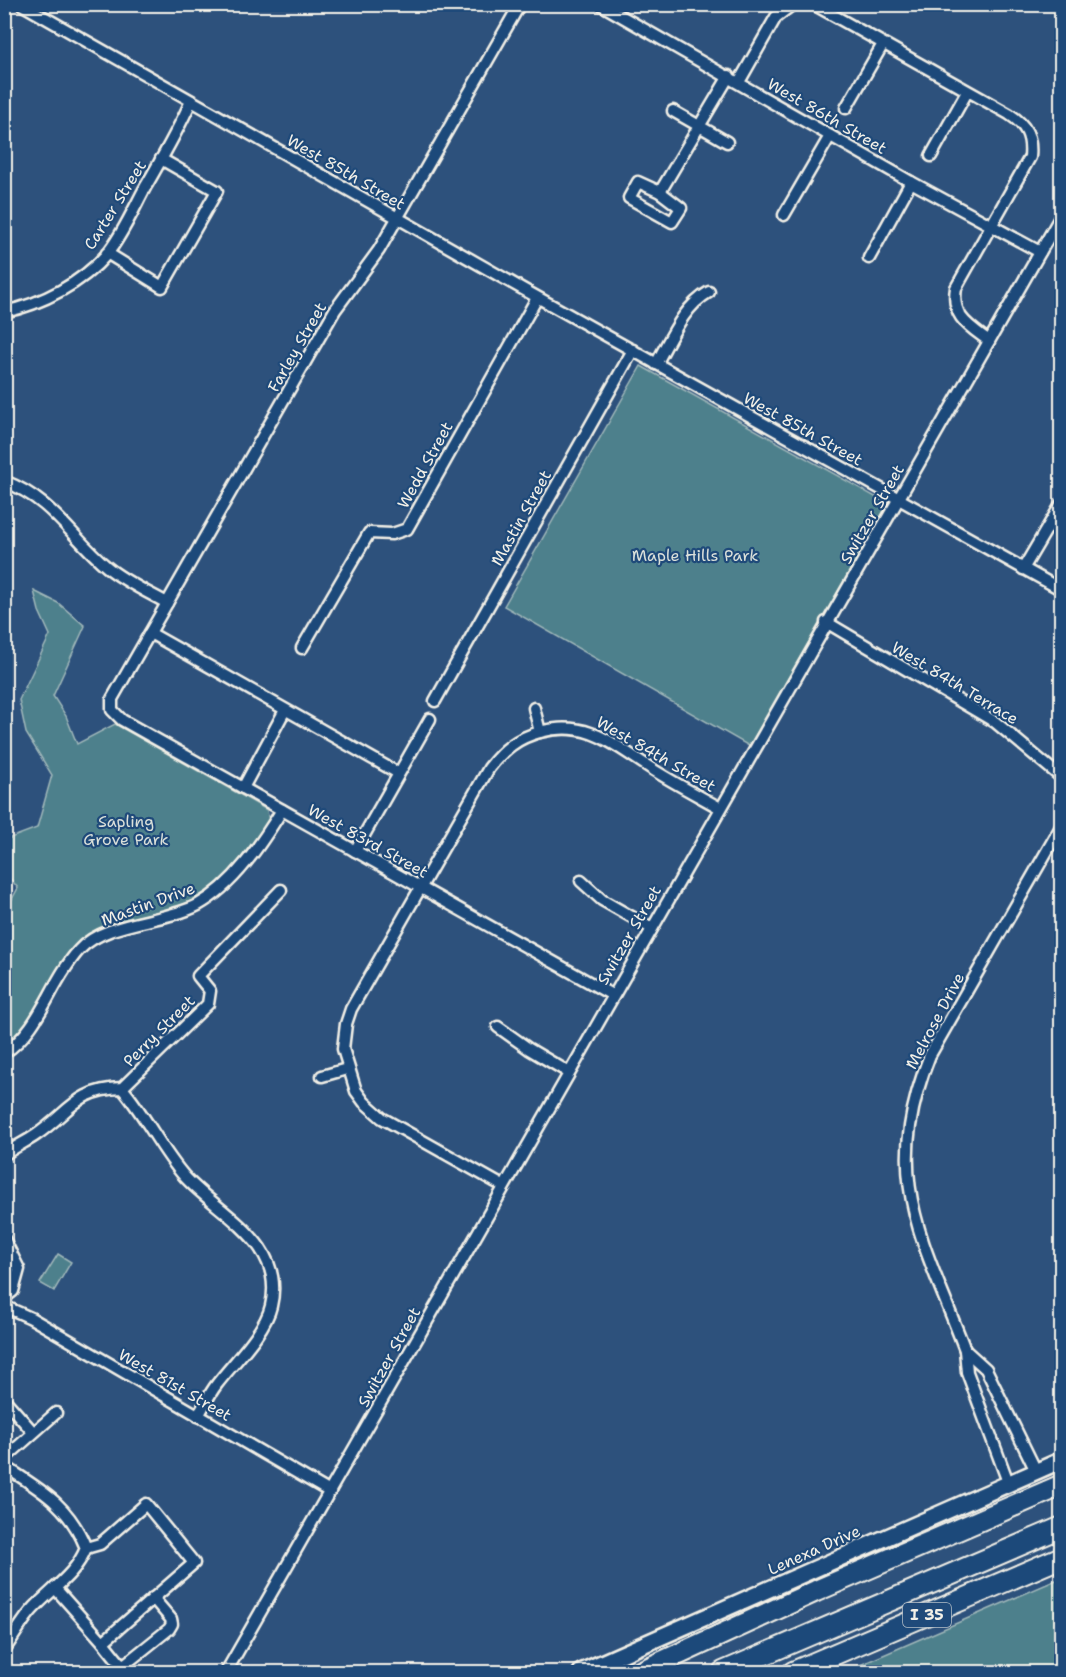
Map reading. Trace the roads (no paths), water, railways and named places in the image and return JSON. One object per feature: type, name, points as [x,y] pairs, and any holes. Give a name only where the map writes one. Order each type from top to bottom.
[{"type":"highway","points":[[640,1672],[816,1591],[1062,1485]]},
{"type":"highway","name":"I 35","points":[[723,1672],[1062,1527]]},
{"type":"highway","name":"I 35","points":[[793,1672],[1062,1557]]},
{"type":"street","name":"West 85th Street","points":[[21,4],[537,298],[1062,590]]},
{"type":"street","name":"Farley Street","points":[[112,710],[112,699],[335,310],[379,250],[520,4]]},
{"type":"street","name":"West 86th Street","points":[[600,4],[911,182],[1040,252]]},
{"type":"street","points":[[739,82],[776,17],[793,4]]},
{"type":"street","points":[[813,4],[1021,122],[1028,132],[1031,143],[1030,157],[956,288],[954,299],[961,319],[989,341]]},
{"type":"street","points":[[846,108],[883,44]]},
{"type":"street","points":[[660,192],[729,76]]},
{"type":"street","points":[[931,156],[967,92]]},
{"type":"street","name":"Carter Street","points":[[4,312],[40,301],[65,288],[107,253],[191,101]]},
{"type":"street","points":[[674,111],[727,142]]},
{"type":"street","points":[[784,216],[830,136]]},
{"type":"street","points":[[107,253],[162,287],[217,191],[161,159]]},
{"type":"street","points":[[638,182],[660,192],[681,208],[672,222],[629,198],[638,182]]},
{"type":"street","points":[[869,258],[911,182]]},
{"type":"street","name":"Switzer Street","points":[[226,1672],[612,995],[1062,214]]},
{"type":"street","points":[[656,363],[688,309],[697,299],[709,292]]},
{"type":"street","name":"Wedd Street","points":[[302,648],[369,532],[392,534],[407,529],[537,298]]},
{"type":"street","name":"Mastin Street","points":[[435,701],[633,350]]},
{"type":"street","points":[[4,481],[37,497],[61,517],[108,568],[167,603]]},
{"type":"street","points":[[1023,569],[1062,503]]},
{"type":"street","name":"West 84th Terrace","points":[[826,622],[995,722],[1021,741],[1062,778]]},
{"type":"street","points":[[150,633],[398,773]]},
{"type":"street","points":[[534,708],[540,732]]},
{"type":"street","name":"West 83rd Street","points":[[112,710],[122,720],[612,995]]},
{"type":"street","points":[[243,788],[285,710]]},
{"type":"street","points":[[355,851],[430,719]]},
{"type":"street","name":"West 84th Street","points":[[421,888],[489,768],[510,744],[522,737],[540,732],[559,727],[593,732],[720,808]]},
{"type":"street","name":"Mastin Drive","points":[[4,1053],[17,1045],[33,1024],[80,949],[123,927],[198,905],[222,887],[262,842],[282,810]]},
{"type":"street","name":"Melrose Drive","points":[[1008,1482],[967,1372],[965,1350],[914,1216],[907,1166],[911,1116],[916,1092],[930,1055],[1062,825]]},
{"type":"street","points":[[581,881],[602,900],[651,928]]},
{"type":"street","points":[[421,888],[351,1009],[343,1038],[347,1069],[356,1091],[375,1113],[503,1186]]},
{"type":"street","name":"Perry Street","points":[[4,1155],[37,1135],[70,1104],[85,1094],[102,1088],[122,1088],[208,1004],[210,991],[198,976],[281,890]]},
{"type":"street","points":[[498,1027],[568,1072]]},
{"type":"street","points":[[322,1076],[347,1069]]},
{"type":"street","points":[[122,1088],[141,1111],[185,1177],[240,1223],[268,1261],[272,1306],[265,1322],[216,1385],[198,1416]]},
{"type":"street","points":[[4,1239],[19,1269],[13,1291],[4,1298]]},
{"type":"street","points":[[4,1265],[9,1251]]},
{"type":"street","name":"West 81st Street","points":[[4,1306],[31,1318],[330,1492]]},
{"type":"street","name":"Melrose Drive","points":[[965,1350],[986,1369],[1036,1471]]},
{"type":"street","points":[[4,1399],[33,1432]]},
{"type":"street","points":[[4,1459],[56,1413]]},
{"type":"street","name":"Lenexa Drive","points":[[581,1672],[1062,1460]]},
{"type":"street","points":[[4,1466],[57,1503],[77,1526],[86,1548],[82,1559],[32,1610],[4,1650]]},
{"type":"street","points":[[86,1548],[100,1544],[146,1504],[194,1563],[103,1642]]},
{"type":"street","points":[[55,1588],[118,1662],[124,1665],[169,1629],[172,1624],[171,1619],[153,1599]]},
{"type":"park label","name":"Maple Hills Park","points":[[695,555]]},
{"type":"park label","name":"Sapling Grove Park","points":[[126,830]]}]
